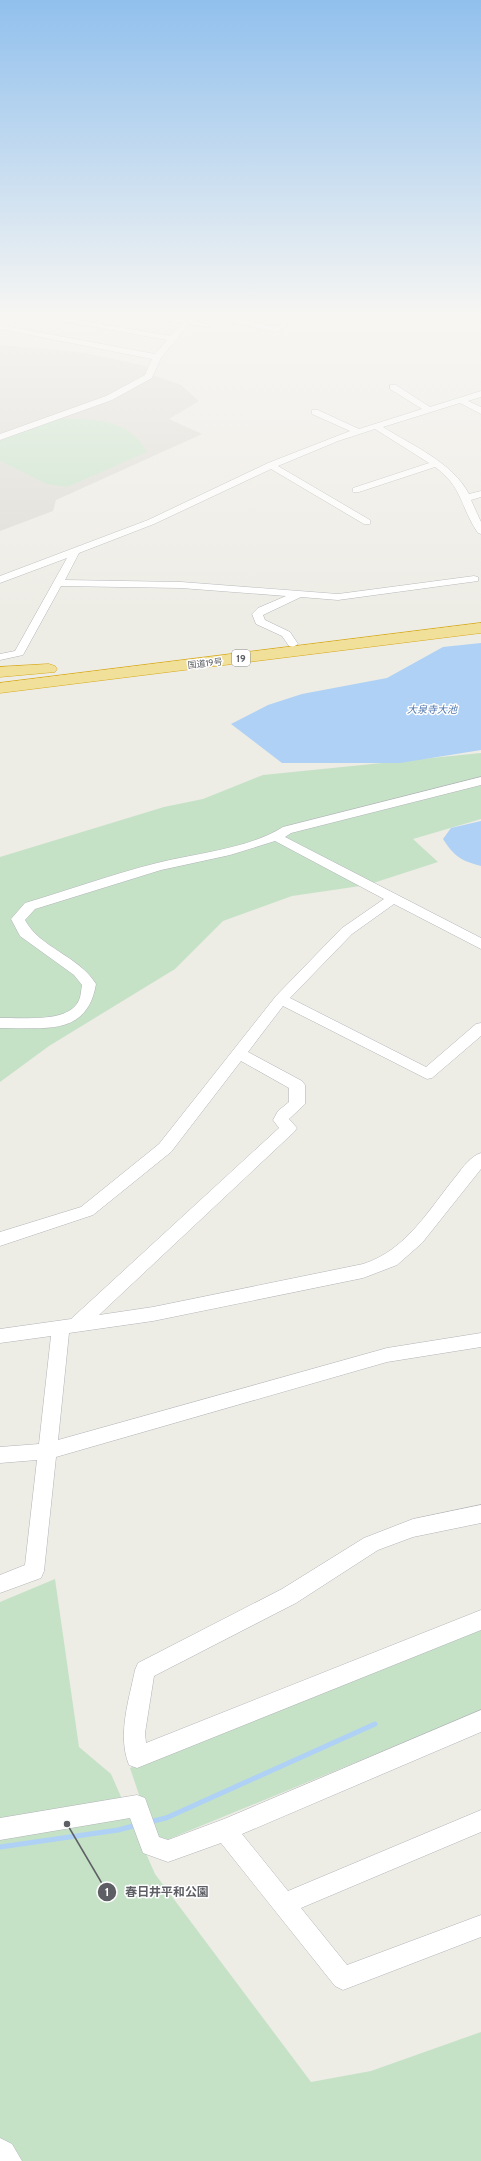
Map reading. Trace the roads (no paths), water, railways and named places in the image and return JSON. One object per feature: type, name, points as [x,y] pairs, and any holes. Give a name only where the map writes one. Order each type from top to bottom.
[{"type":"highway","name":"国道19号","points":[[0,688],[81,674],[293,644],[479,624]]},
{"type":"highway","name":"国道19号","points":[[0,679],[81,674],[479,624]]},
{"type":"highway","points":[[0,672],[66,668],[81,674]]},
{"type":"highway","points":[[0,697],[66,684],[81,674]]},
{"type":"street","points":[[0,437],[56,417]]},
{"type":"street","points":[[325,417],[360,432]]},
{"type":"street","points":[[0,580],[72,551],[151,522],[271,465],[376,426],[406,417]]},
{"type":"street","points":[[376,426],[435,464],[456,480],[467,498],[472,517],[481,531]]},
{"type":"street","points":[[356,490],[435,464]]},
{"type":"street","points":[[271,465],[367,522]]},
{"type":"street","points":[[467,498],[481,494]]},
{"type":"street","points":[[0,657],[19,653],[74,554],[72,551]]},
{"type":"street","points":[[58,583],[181,585],[338,597],[477,576],[481,589]]},
{"type":"street","points":[[293,644],[286,634],[260,622],[257,614],[262,610],[298,594]]},
{"type":"street","points":[[0,1023],[57,1022],[79,1014],[89,998],[89,984],[79,972],[25,933],[18,919],[30,906],[158,867],[230,851],[276,837],[287,830],[372,810],[481,781]]},
{"type":"street","points":[[276,837],[481,944]]},
{"type":"street","points":[[0,1239],[88,1211],[165,1148],[197,1105],[240,1054],[281,999],[347,931],[394,899]]},
{"type":"street","points":[[281,999],[427,1074],[481,1028]]},
{"type":"street","points":[[0,1584],[34,1571],[48,1451],[68,1327],[289,1128],[281,1120],[283,1115],[297,1104],[297,1084],[240,1054]]},
{"type":"street","points":[[0,1336],[153,1314],[362,1271],[390,1261],[407,1248],[468,1172],[481,1159]]},
{"type":"street","points":[[0,1455],[48,1451],[387,1355],[481,1340]]},
{"type":"street","points":[[481,1514],[413,1528],[371,1544],[289,1596],[145,1670],[134,1733],[137,1757],[481,1620]]},
{"type":"street","points":[[0,1829],[137,1806],[151,1845],[168,1851],[224,1830],[481,1721]]},
{"type":"street","points":[[283,1904],[481,1821]]},
{"type":"street","points":[[224,1830],[343,1978],[481,1926]]},
{"type":"street","points":[[0,2156],[4,2161]]},
{"type":"water","name":"大泉寺大池","points":[[481,643],[481,750],[400,763],[282,763],[231,724],[268,705],[302,694],[387,678],[443,647]]},
{"type":"water","points":[[481,821],[481,866],[463,860],[451,850],[443,839],[451,828]]},
{"type":"waterway","points":[[149,1822],[166,1818],[375,1724]]},
{"type":"waterway","points":[[0,1847],[118,1830],[137,1825]]},
{"type":"place","name":"春日井平和公園","points":[[67,1824]]}]
